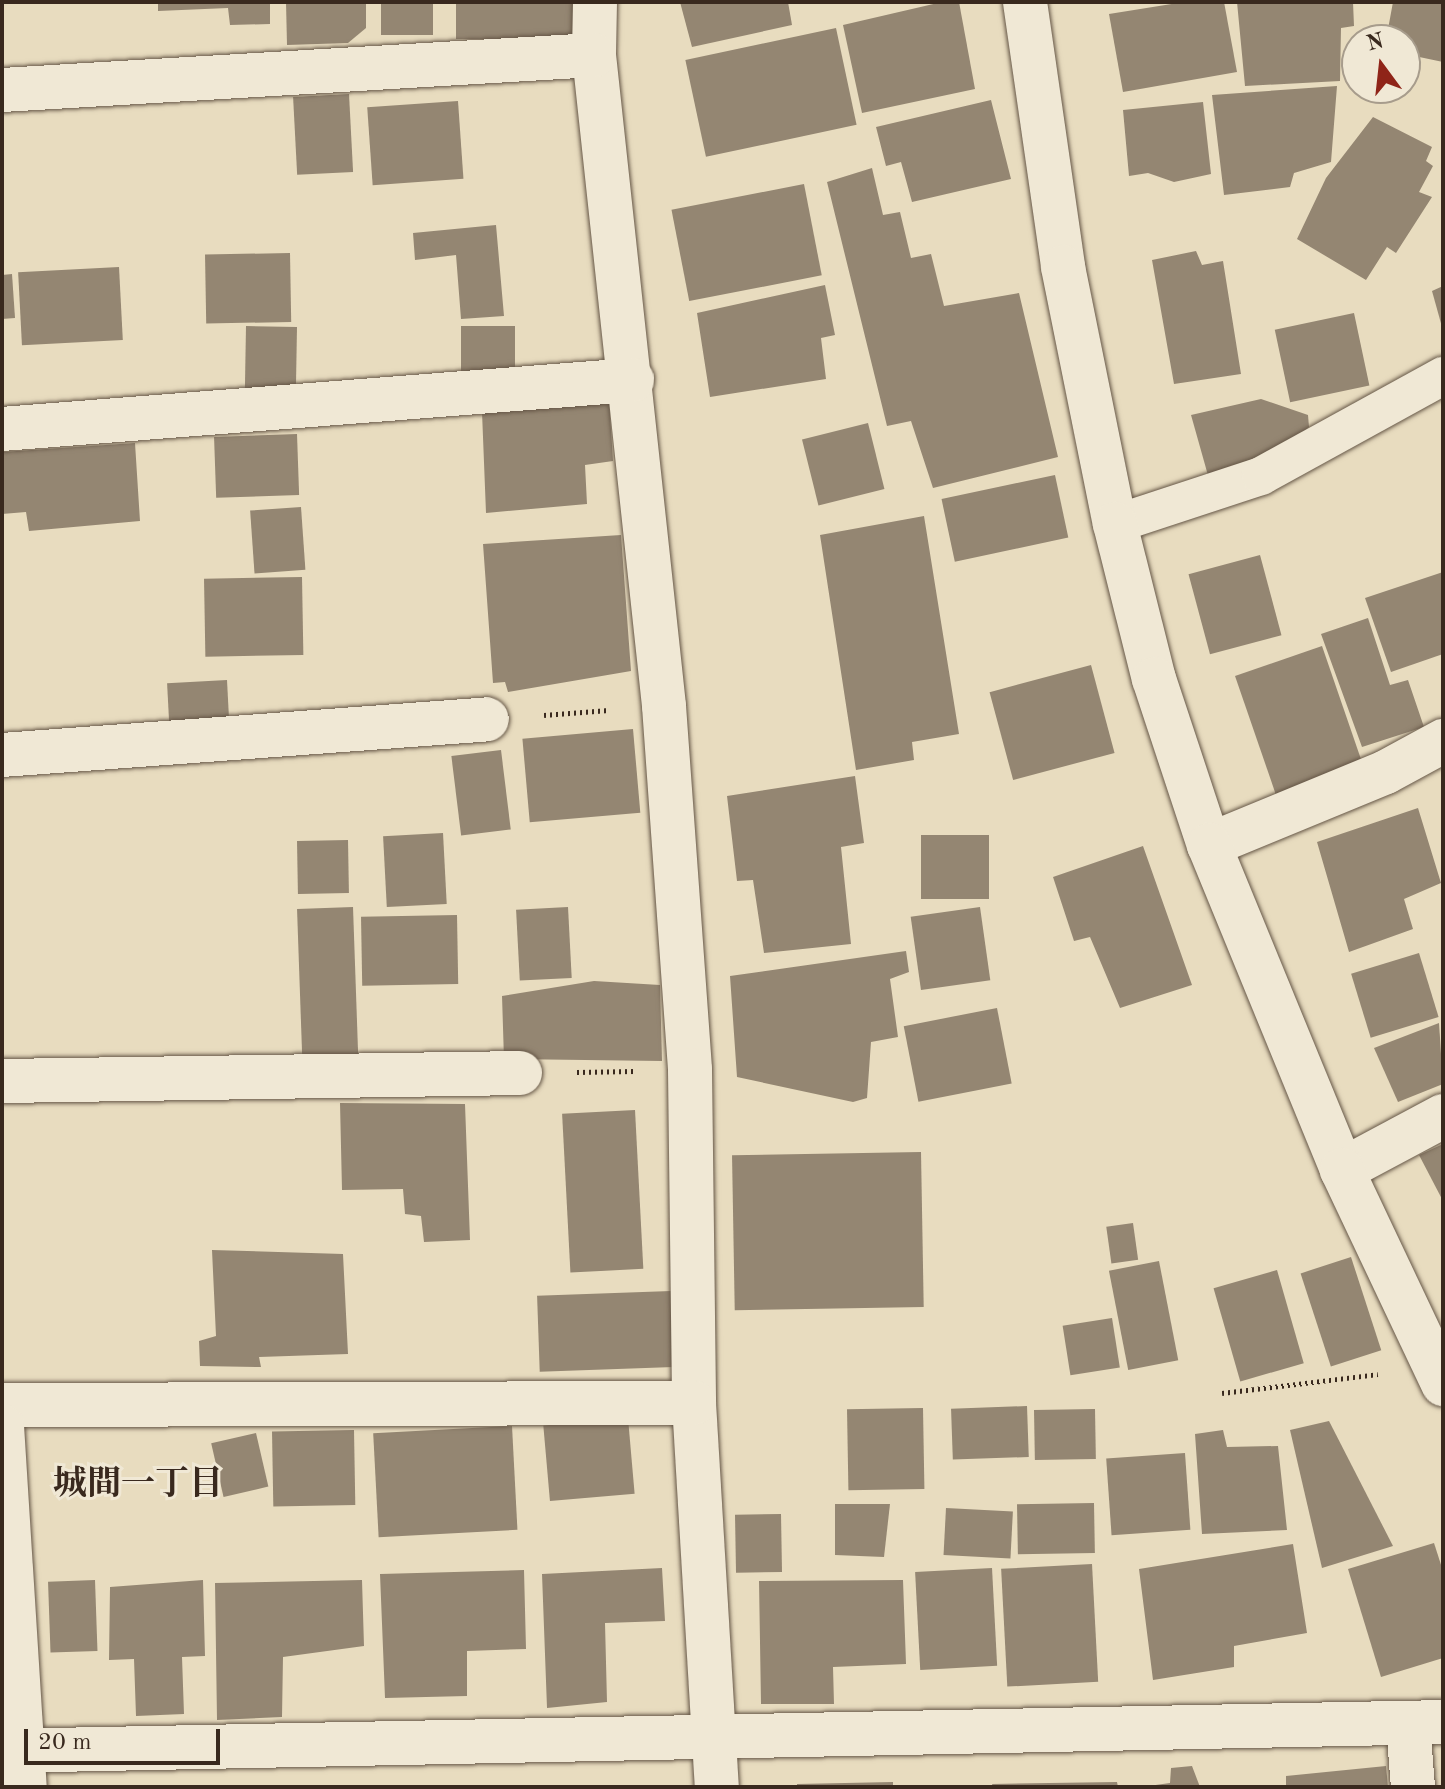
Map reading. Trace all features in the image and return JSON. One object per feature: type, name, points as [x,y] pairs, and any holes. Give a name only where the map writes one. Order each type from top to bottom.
[{"type":"street","points":[[595,2],[594,55],[632,380],[664,706],[690,1070],[694,1403],[717,1787]]},
{"type":"street","points":[[1025,2],[1063,267],[1115,524],[1154,679],[1209,845],[1342,1170],[1439,1375]]},
{"type":"street","points":[[2,90],[594,55]]},
{"type":"street","points":[[2,429],[632,380]]},
{"type":"street","points":[[2,755],[487,719]]},
{"type":"street","points":[[1209,845],[1386,772],[1443,741]]},
{"type":"street","points":[[2,1081],[520,1073]]},
{"type":"street","points":[[1342,1170],[1443,1116]]},
{"type":"street","points":[[2,1405],[694,1403]]},
{"type":"street","points":[[2,1426],[17,1763],[714,1736],[1425,1723],[1413,1787]]},
{"type":"lane","points":[[1115,524],[1261,476],[1443,376]]},
{"type":"path","points":[[487,719],[664,706]]},
{"type":"path","points":[[520,1073],[690,1070]]},
{"type":"path","points":[[1222,1393],[1439,1375]]},
{"type":"building","points":[[158,2],[270,2],[270,24],[230,25],[228,8],[158,11]]},
{"type":"building","points":[[286,2],[366,2],[366,28],[348,43],[287,45]]},
{"type":"building","points":[[381,2],[433,2],[433,35],[381,35]]},
{"type":"building","points":[[456,2],[580,2],[580,39],[456,39]]},
{"type":"building","points":[[680,2],[788,2],[792,25],[692,47]]},
{"type":"building","points":[[942,2],[959,2],[975,89],[862,113],[843,25]]},
{"type":"building","points":[[1184,2],[1224,2],[1237,72],[1123,92],[1109,14]]},
{"type":"building","points":[[1237,2],[1353,2],[1354,24],[1341,24],[1340,81],[1245,86]]},
{"type":"building","points":[[1393,2],[1443,2],[1443,62],[1421,57],[1421,24],[1389,24]]},
{"type":"building","points":[[836,28],[857,125],[706,157],[685,60]]},
{"type":"building","points":[[1337,86],[1331,162],[1294,173],[1290,187],[1224,195],[1212,95]]},
{"type":"building","points":[[349,94],[353,172],[297,175],[293,97]]},
{"type":"building","points":[[991,100],[1011,179],[912,202],[901,162],[886,166],[876,127]]},
{"type":"building","points":[[458,101],[463,179],[373,185],[367,107]]},
{"type":"building","points":[[1203,102],[1211,174],[1174,182],[1148,173],[1129,176],[1123,110]]},
{"type":"building","points":[[1373,117],[1432,147],[1426,161],[1433,166],[1419,192],[1432,197],[1396,253],[1387,247],[1366,280],[1297,239],[1326,178]]},
{"type":"building","points":[[872,168],[883,215],[900,212],[911,258],[931,254],[944,306],[1019,293],[1058,457],[933,488],[911,421],[887,426],[827,182]]},
{"type":"building","points":[[804,184],[822,275],[689,301],[671,210]]},
{"type":"building","points":[[496,225],[504,316],[461,319],[456,255],[415,260],[413,233]]},
{"type":"building","points":[[1196,251],[1202,265],[1223,261],[1241,374],[1174,384],[1152,260]]},
{"type":"building","points":[[290,253],[291,322],[206,323],[205,254]]},
{"type":"building","points":[[119,267],[123,340],[22,345],[18,272]]},
{"type":"building","points":[[12,274],[15,318],[2,319],[2,275]]},
{"type":"building","points":[[825,285],[835,335],[821,338],[826,379],[710,397],[697,313]]},
{"type":"building","points":[[1443,286],[1443,327],[1442,327],[1432,291]]},
{"type":"building","points":[[1354,313],[1369,385],[1290,402],[1275,330]]},
{"type":"building","points":[[246,326],[297,327],[296,389],[245,388]]},
{"type":"building","points":[[461,326],[515,326],[515,374],[461,374]]},
{"type":"building","points":[[609,399],[613,461],[585,465],[587,504],[486,513],[482,412]]},
{"type":"building","points":[[1261,399],[1308,415],[1309,427],[1269,462],[1209,479],[1191,415]]},
{"type":"building","points":[[868,423],[884,489],[818,505],[802,439]]},
{"type":"building","points":[[297,434],[299,495],[216,498],[214,437]]},
{"type":"building","points":[[135,443],[140,521],[29,531],[26,512],[2,514],[2,452]]},
{"type":"building","points":[[1055,475],[1068,538],[955,562],[942,499]]},
{"type":"building","points":[[301,507],[305,570],[255,573],[250,511]]},
{"type":"building","points":[[924,516],[959,734],[912,742],[914,760],[856,770],[820,535]]},
{"type":"building","points":[[621,535],[631,671],[508,692],[505,682],[493,683],[483,544]]},
{"type":"building","points":[[1260,555],[1281,635],[1210,654],[1189,574]]},
{"type":"building","points":[[1443,572],[1443,654],[1391,672],[1365,598]]},
{"type":"building","points":[[302,577],[303,655],[205,657],[204,579]]},
{"type":"building","points":[[1368,618],[1390,685],[1408,680],[1424,727],[1362,747],[1321,634]]},
{"type":"building","points":[[1322,646],[1363,764],[1276,794],[1235,676]]},
{"type":"building","points":[[1091,665],[1115,753],[1013,780],[990,692]]},
{"type":"building","points":[[227,680],[229,722],[169,725],[167,683]]},
{"type":"building","points":[[633,729],[640,813],[530,822],[522,739]]},
{"type":"building","points":[[501,750],[511,829],[461,835],[451,756]]},
{"type":"building","points":[[855,776],[864,843],[841,847],[851,944],[764,953],[753,880],[737,881],[727,796]]},
{"type":"building","points":[[1418,808],[1441,883],[1404,899],[1413,929],[1349,952],[1317,842]]},
{"type":"building","points":[[443,833],[447,904],[387,907],[383,836]]},
{"type":"building","points":[[921,835],[989,835],[989,899],[921,899]]},
{"type":"building","points":[[348,840],[349,893],[298,894],[297,841]]},
{"type":"building","points":[[1143,846],[1192,985],[1120,1008],[1090,937],[1074,941],[1053,877]]},
{"type":"building","points":[[353,907],[358,1054],[302,1056],[297,909]]},
{"type":"building","points":[[568,907],[572,978],[520,981],[516,910]]},
{"type":"building","points":[[980,907],[990,980],[921,990],[911,917]]},
{"type":"building","points":[[457,915],[458,984],[362,986],[361,917]]},
{"type":"building","points":[[906,951],[909,972],[890,979],[898,1037],[871,1042],[867,1098],[853,1102],[737,1077],[730,976]]},
{"type":"building","points":[[1419,953],[1439,1017],[1371,1038],[1351,974]]},
{"type":"building","points":[[594,981],[660,985],[662,1061],[504,1059],[502,996]]},
{"type":"building","points":[[997,1008],[1012,1084],[918,1102],[904,1026]]},
{"type":"building","points":[[1439,1023],[1443,1084],[1398,1102],[1374,1048]]},
{"type":"building","points":[[340,1103],[465,1104],[470,1240],[424,1242],[421,1216],[405,1214],[403,1189],[342,1190]]},
{"type":"building","points":[[635,1110],[643,1269],[570,1273],[562,1114]]},
{"type":"building","points":[[1443,1144],[1443,1201],[1419,1155]]},
{"type":"building","points":[[921,1152],[924,1307],[735,1310],[732,1155]]},
{"type":"building","points":[[1133,1223],[1138,1260],[1111,1263],[1106,1227]]},
{"type":"building","points":[[212,1250],[343,1254],[348,1354],[259,1357],[261,1367],[200,1366],[199,1341],[216,1336]]},
{"type":"building","points":[[1351,1257],[1381,1350],[1331,1367],[1301,1273]]},
{"type":"building","points":[[1159,1261],[1178,1360],[1128,1370],[1109,1271]]},
{"type":"building","points":[[1277,1270],[1304,1363],[1240,1381],[1214,1288]]},
{"type":"building","points":[[671,1291],[674,1367],[540,1372],[537,1296]]},
{"type":"building","points":[[1112,1318],[1120,1367],[1070,1375],[1063,1326]]},
{"type":"building","points":[[1027,1406],[1029,1457],[953,1460],[951,1409]]},
{"type":"building","points":[[923,1408],[924,1489],[848,1490],[847,1409]]},
{"type":"building","points":[[1095,1409],[1096,1459],[1035,1460],[1034,1410]]},
{"type":"building","points":[[628,1418],[635,1494],[550,1501],[543,1425]]},
{"type":"building","points":[[1329,1421],[1393,1546],[1322,1568],[1290,1430]]},
{"type":"building","points":[[512,1426],[517,1530],[379,1537],[373,1433]]},
{"type":"building","points":[[354,1430],[355,1505],[273,1506],[272,1431]]},
{"type":"building","points":[[1223,1430],[1227,1447],[1278,1446],[1287,1530],[1202,1534],[1195,1434]]},
{"type":"building","points":[[256,1433],[268,1487],[224,1497],[211,1443]]},
{"type":"building","points":[[1185,1453],[1190,1530],[1112,1535],[1106,1459]]},
{"type":"building","points":[[1094,1503],[1095,1553],[1018,1554],[1017,1504]]},
{"type":"building","points":[[835,1504],[890,1504],[884,1557],[835,1555]]},
{"type":"building","points":[[946,1508],[1013,1512],[1010,1558],[944,1555]]},
{"type":"building","points":[[781,1514],[782,1572],[736,1573],[735,1515]]},
{"type":"building","points":[[1434,1543],[1443,1571],[1443,1658],[1381,1677],[1348,1569]]},
{"type":"building","points":[[1293,1544],[1307,1633],[1234,1646],[1234,1667],[1153,1680],[1139,1569]]},
{"type":"building","points":[[1092,1564],[1098,1682],[1007,1687],[1001,1569]]},
{"type":"building","points":[[662,1568],[665,1621],[605,1623],[607,1702],[547,1708],[542,1574]]},
{"type":"building","points":[[992,1568],[997,1666],[920,1670],[915,1572]]},
{"type":"building","points":[[524,1570],[526,1649],[467,1651],[467,1696],[385,1698],[380,1574]]},
{"type":"building","points":[[95,1580],[97,1651],[51,1653],[48,1582]]},
{"type":"building","points":[[203,1580],[205,1656],[182,1657],[184,1714],[136,1716],[134,1659],[109,1660],[110,1587]]},
{"type":"building","points":[[362,1580],[364,1646],[283,1657],[282,1717],[217,1720],[215,1583]]},
{"type":"building","points":[[903,1580],[906,1664],[833,1667],[834,1704],[761,1704],[759,1581]]},
{"type":"building","points":[[1192,1766],[1200,1787],[1141,1787],[1170,1783],[1171,1768]]},
{"type":"building","points":[[1386,1766],[1388,1787],[1286,1787],[1286,1776]]},
{"type":"building","points":[[893,1782],[893,1787],[797,1787],[797,1784]]},
{"type":"building","points":[[1117,1782],[1118,1787],[993,1787],[992,1784]]},
{"type":"district","name":"城間一丁目","points":[[138,1486]]}]
